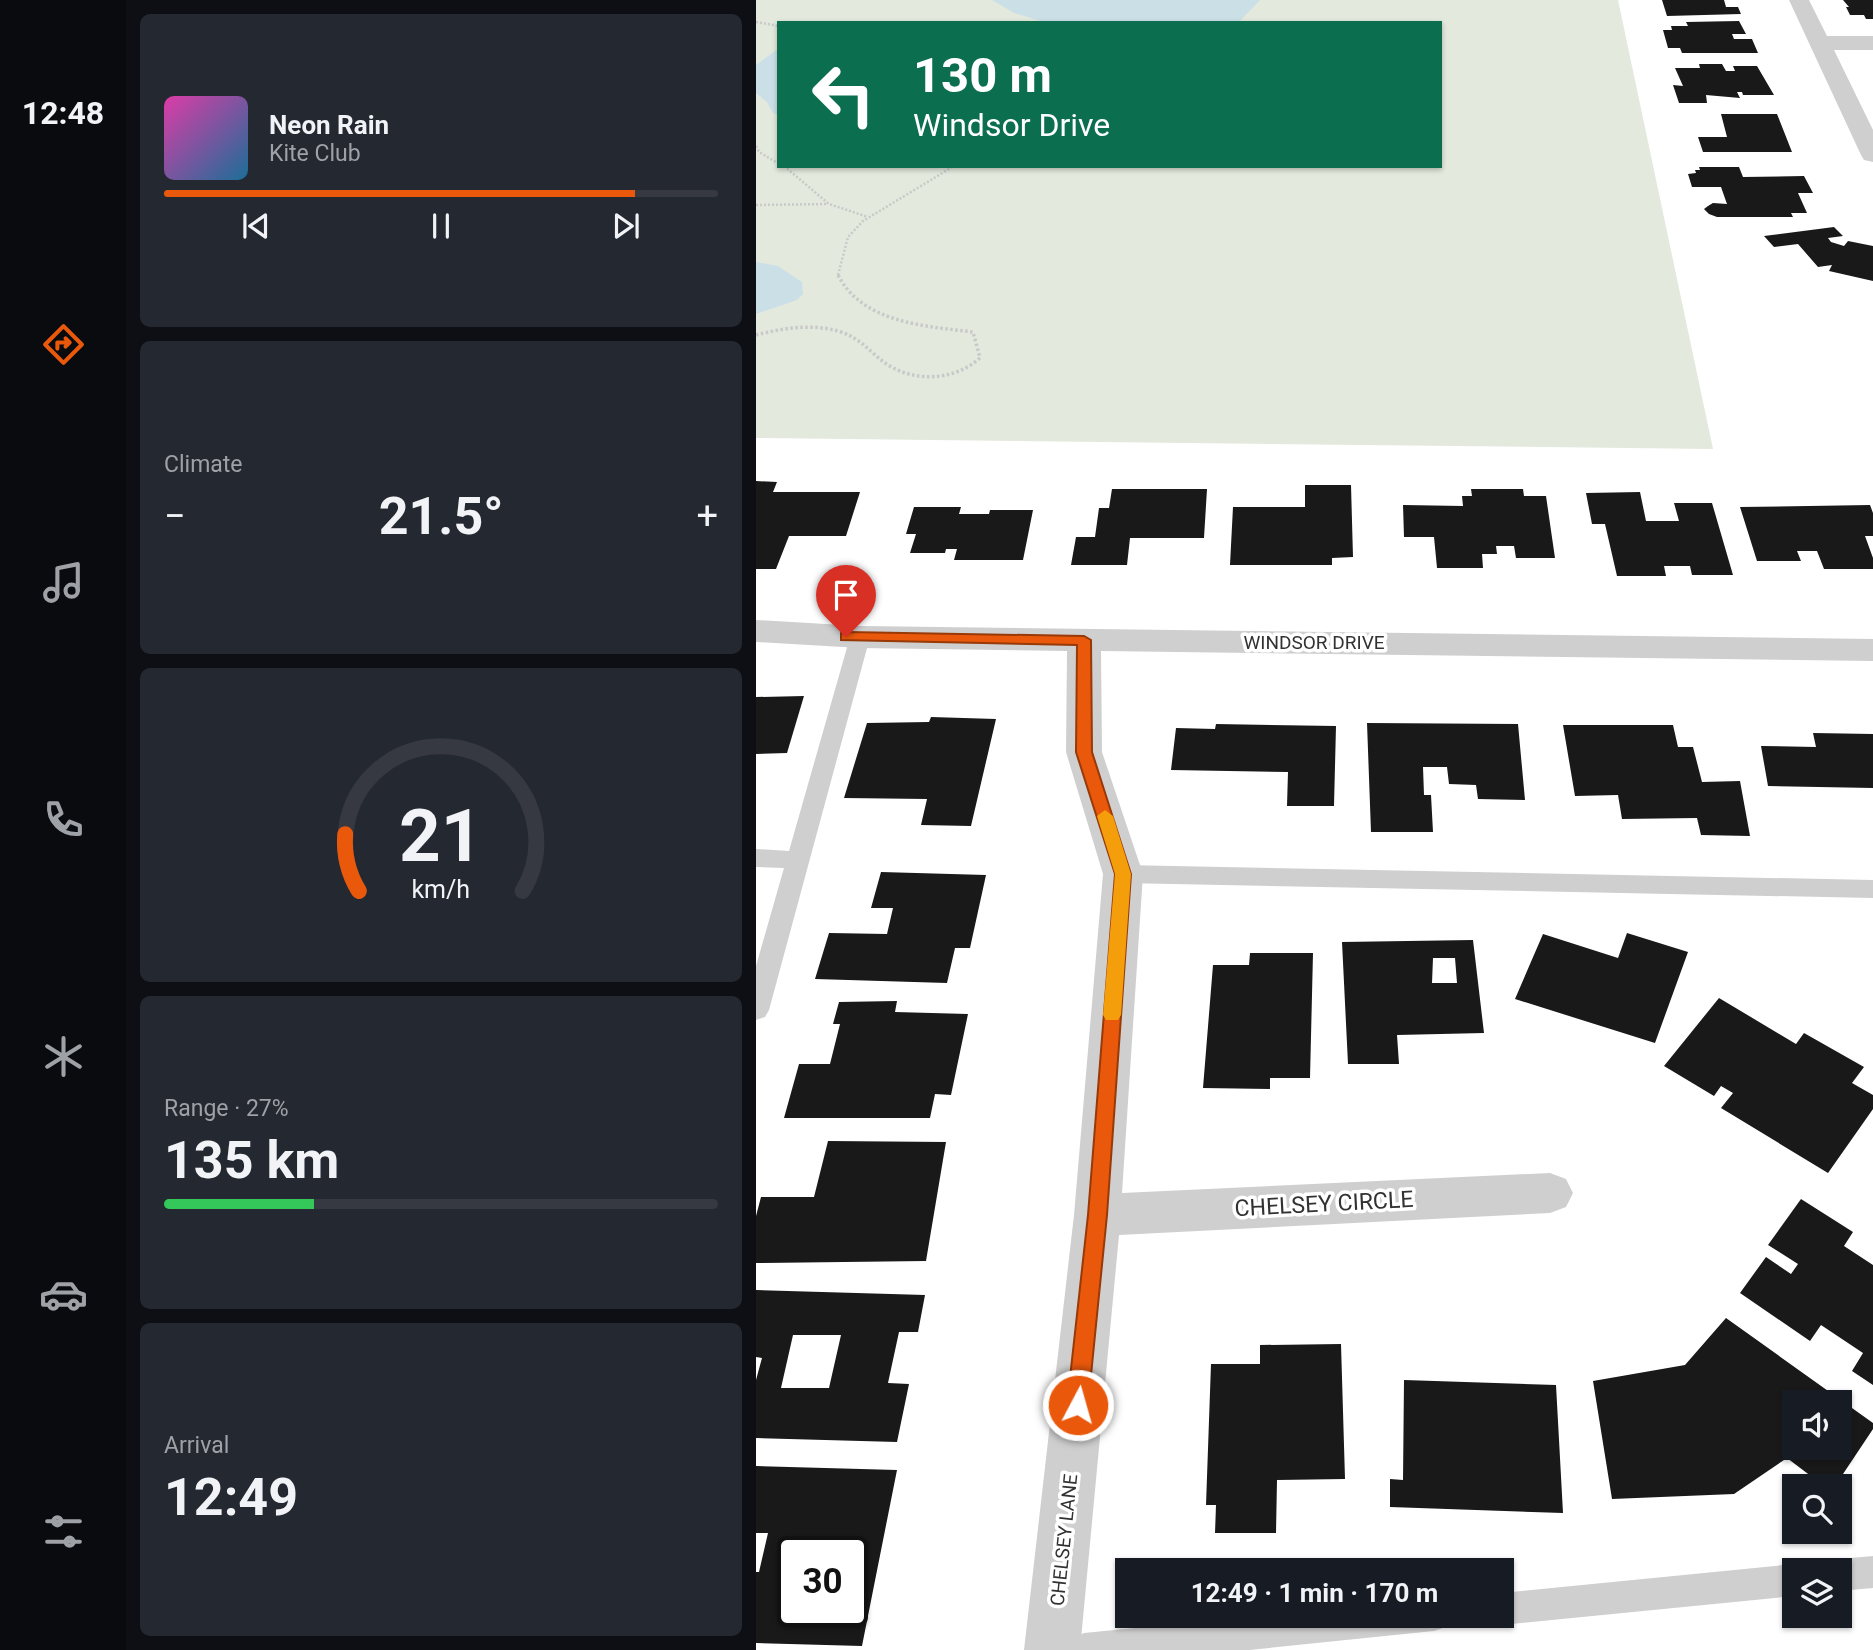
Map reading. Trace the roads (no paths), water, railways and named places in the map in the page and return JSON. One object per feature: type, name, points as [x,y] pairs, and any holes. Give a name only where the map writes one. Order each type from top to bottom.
[{"type":"street","points":[[1799,0],[1818,43],[1866,125],[1873,155]]},
{"type":"street","points":[[1818,43],[1873,43]]},
{"type":"street","name":"WINDSOR DRIVE","points":[[756,631],[860,637],[1873,650]]},
{"type":"street","name":"CHELSEY LANE","points":[[1052,1650],[1097,1215],[1123,874],[1084,752],[1084,640]]},
{"type":"street","name":"CHELSEY CIRCLE","points":[[1097,1215],[1550,1193]]},
{"type":"lane","points":[[756,1010],[860,637]]},
{"type":"lane","points":[[756,858],[798,859]]},
{"type":"lane","points":[[1123,874],[1873,889]]},
{"type":"lane","points":[[1852,1574],[1873,1572]]},
{"type":"lane","points":[[1514,1608],[1782,1581]]},
{"type":"lane","points":[[1084,1650],[1304,1628]]}]
